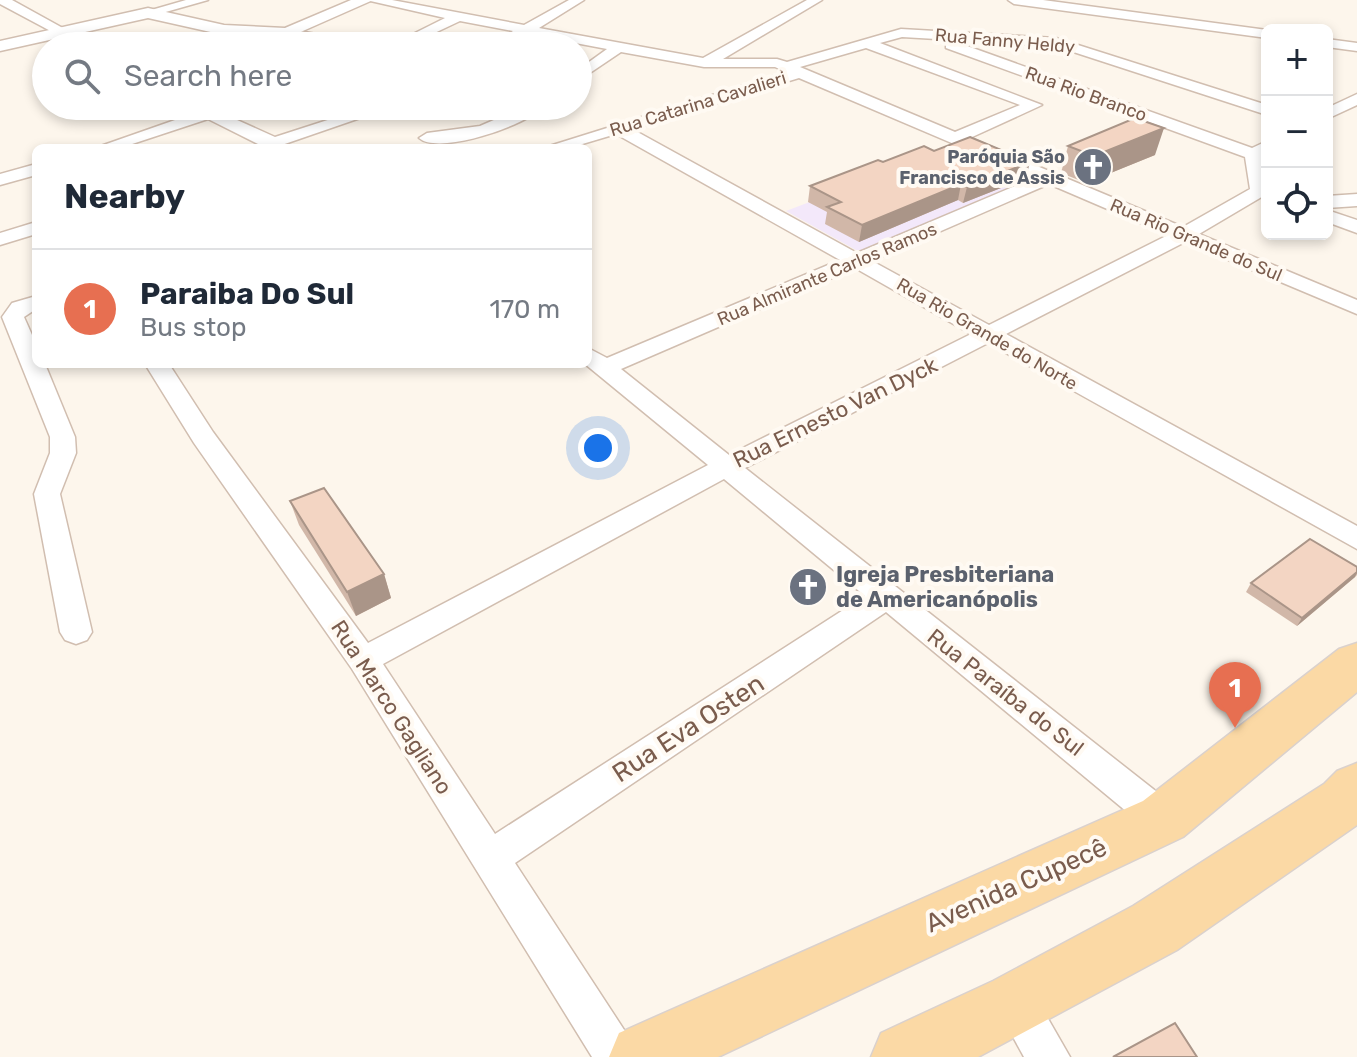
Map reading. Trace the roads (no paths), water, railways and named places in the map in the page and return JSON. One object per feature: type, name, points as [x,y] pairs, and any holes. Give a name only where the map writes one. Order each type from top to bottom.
[{"type":"main road","name":"Avenida Cupecê","points":[[643,1057],[1163,819],[1357,663]]},
{"type":"main road","points":[[905,1057],[1016,1004],[1155,928],[1353,796]]},
{"type":"street","points":[[2,0],[51,32]]},
{"type":"street","points":[[85,32],[202,0]]},
{"type":"street","points":[[289,32],[365,0]]},
{"type":"street","name":"Rua Rio Grande do Sul","points":[[372,0],[534,32]]},
{"type":"street","points":[[520,32],[578,0]]},
{"type":"street","points":[[704,63],[816,0]]},
{"type":"street","points":[[1014,0],[1182,17],[1261,33]]},
{"type":"street","points":[[148,13],[224,30],[266,32]]},
{"type":"street","points":[[425,32],[457,17]]},
{"type":"street","name":"Rua Fanny Heldy","points":[[792,70],[897,33],[1073,45],[1261,108]]},
{"type":"street","name":"Rua Rio Branco","points":[[920,34],[1260,150]]},
{"type":"street","points":[[0,46],[32,39]]},
{"type":"street","name":"Rua Rio Grande do Sul","points":[[592,43],[704,63],[770,62],[1357,308]]},
{"type":"street","points":[[866,43],[1034,105],[954,139]]},
{"type":"street","points":[[1333,44],[1357,47]]},
{"type":"street","points":[[592,67],[617,48]]},
{"type":"street","name":"Rua Catarina Cavalieri","points":[[564,144],[792,70]]},
{"type":"street","points":[[1333,111],[1357,99]]},
{"type":"street","points":[[115,144],[189,120]]},
{"type":"street","points":[[224,120],[264,140],[289,140],[347,120]]},
{"type":"street","points":[[427,138],[453,137],[489,129],[508,120]]},
{"type":"street","name":"Rua Rio Grande do Norte","points":[[618,128],[1357,539]]},
{"type":"street","points":[[0,180],[32,170]]},
{"type":"street","name":"Rua Almirante Carlos Ramos","points":[[596,362],[859,261],[1049,178]]},
{"type":"street","name":"Rua Ernesto Van Dyck","points":[[363,660],[727,466],[988,336],[1261,193]]},
{"type":"street","points":[[1333,202],[1357,200]]},
{"type":"street","points":[[1333,218],[1357,227]]},
{"type":"street","points":[[1,238],[32,229]]},
{"type":"street","points":[[28,305],[13,317],[32,363]]},
{"type":"street","name":"Rua Paraíba do Sul","points":[[596,362],[1163,819]]},
{"type":"street","points":[[34,368],[63,439],[60,464],[47,486],[47,494],[76,632]]},
{"type":"street","name":"Rua Marco Gagliano","points":[[160,368],[203,437],[363,660],[617,1057]]},
{"type":"street","name":"Rua Eva Osten","points":[[491,858],[886,597]]},
{"type":"street","points":[[1016,1004],[1048,1057]]},
{"type":"place","name":"Paróquia São Francisco de Assis","points":[[1093,167]]},
{"type":"place","name":"Igreja Presbiteriana de Americanópolis","points":[[808,587]]},
{"type":"place","name":"Paraiba Do Sul","points":[[1235,728]]}]
